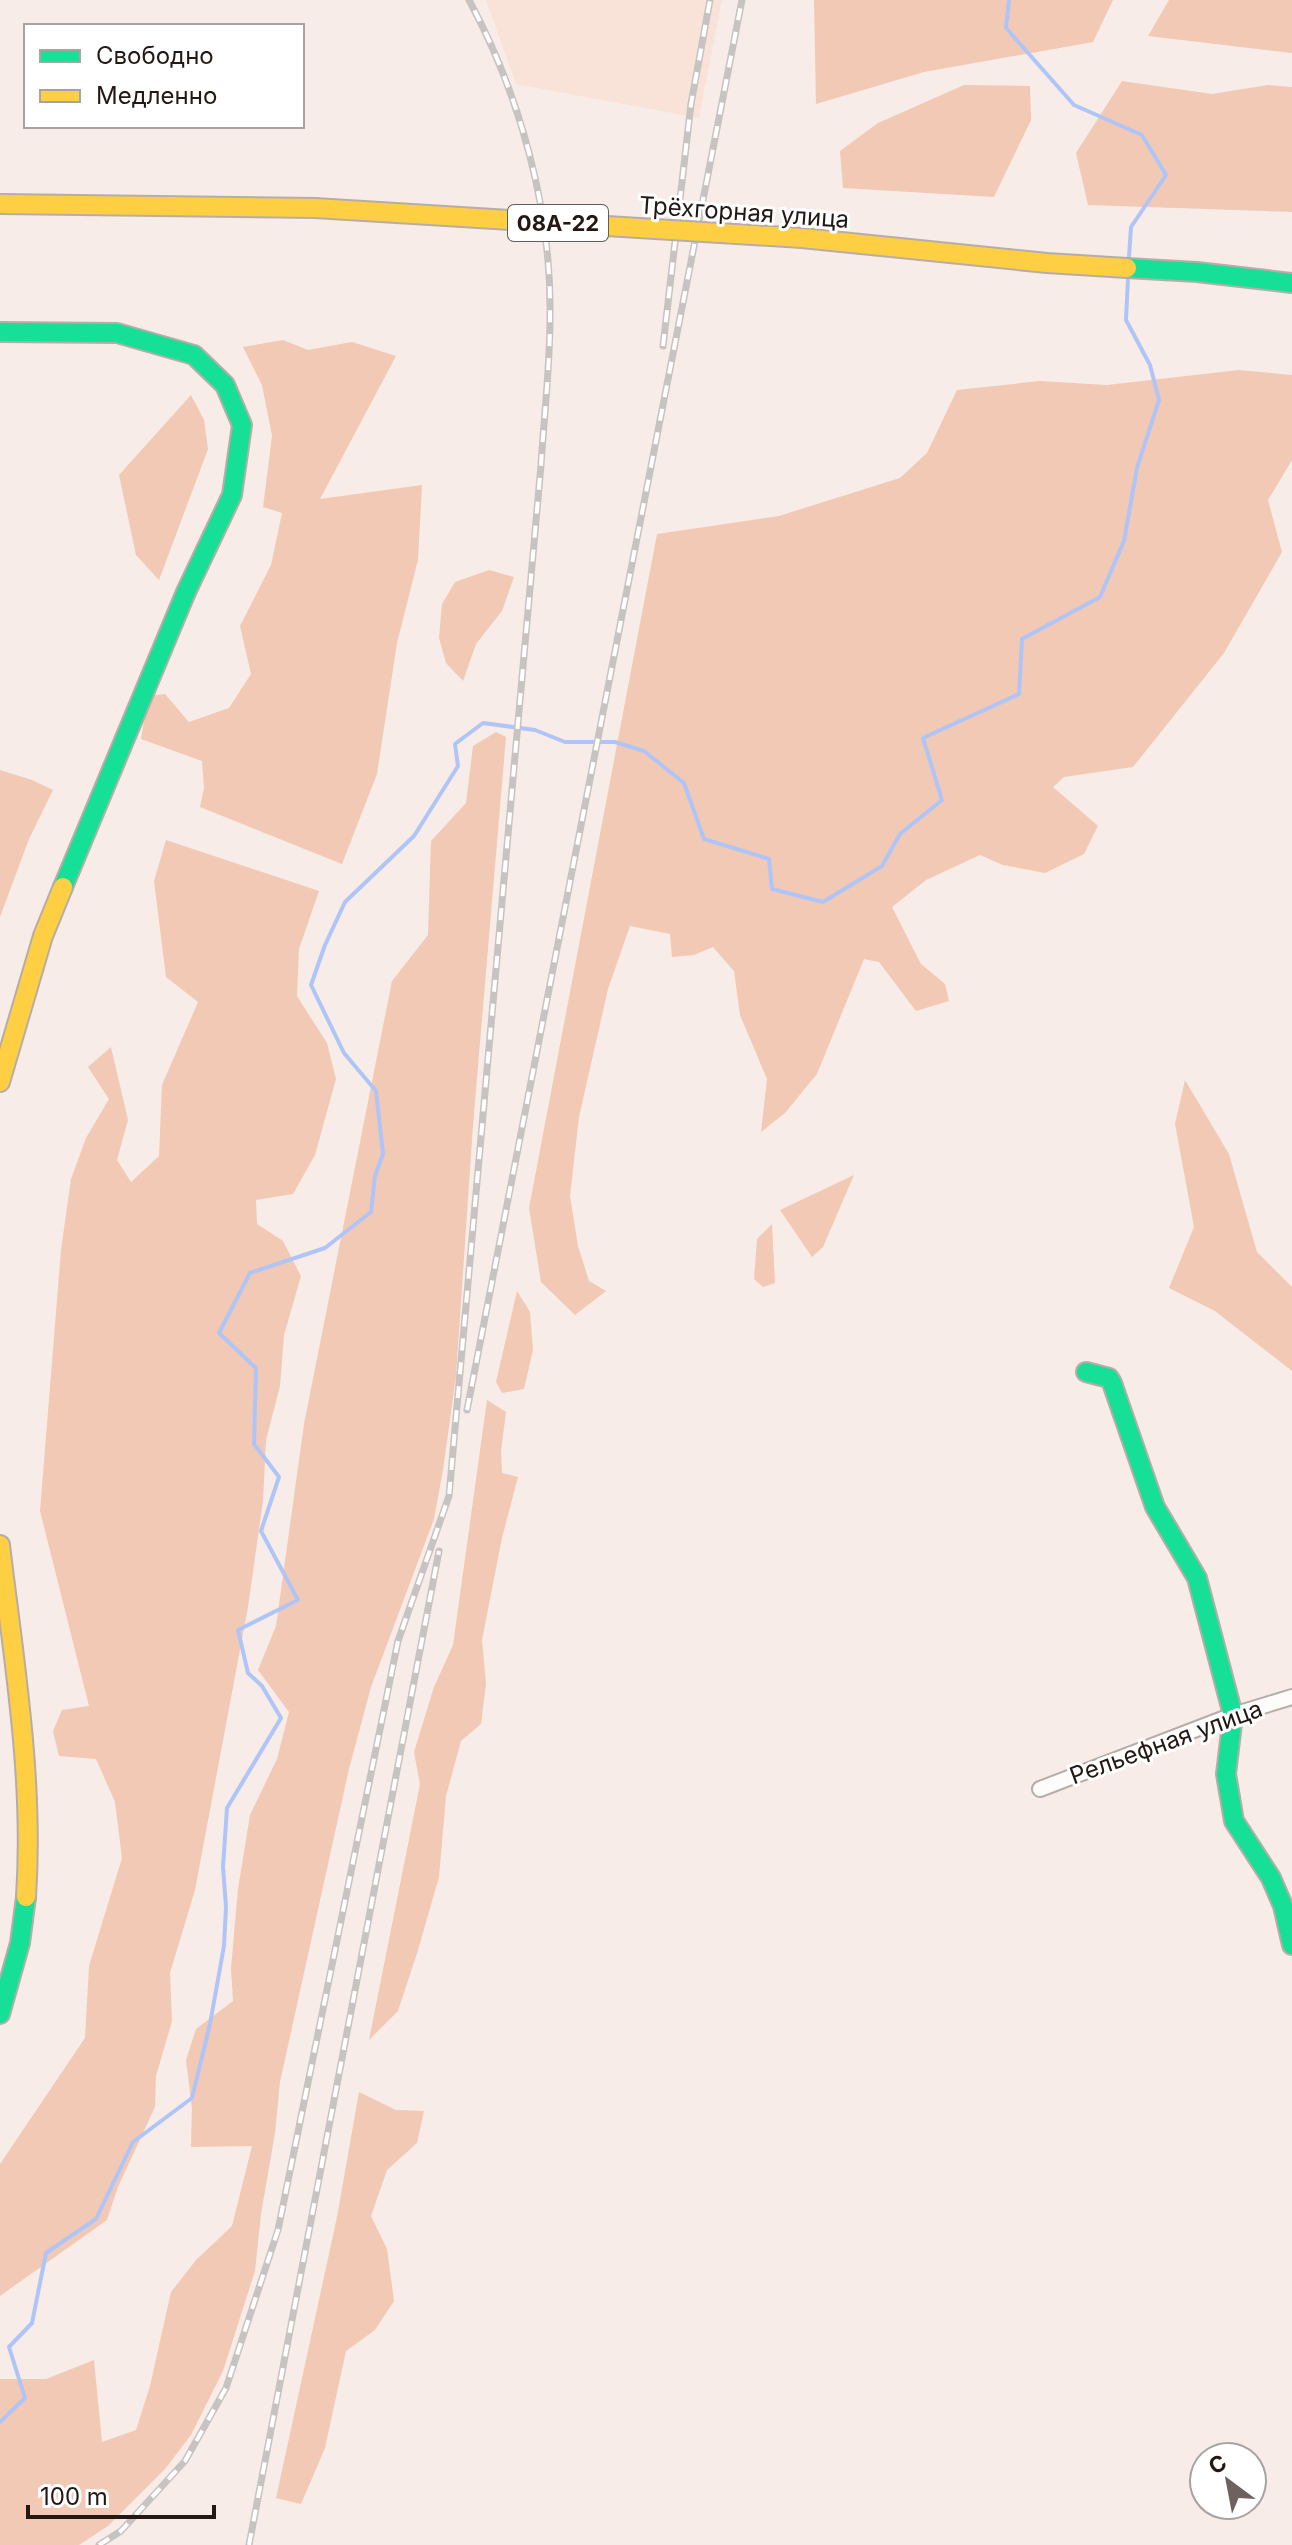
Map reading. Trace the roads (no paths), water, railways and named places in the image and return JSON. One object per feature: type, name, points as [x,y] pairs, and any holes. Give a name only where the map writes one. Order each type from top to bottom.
[{"type":"main road","name":"Трёхгорная улица","points":[[0,204],[315,208],[802,238],[1047,263],[1197,272],[1292,283]]},
{"type":"main road","points":[[0,332],[117,333],[194,355],[225,385],[242,425],[232,495],[186,592],[43,936],[0,1082]]},
{"type":"main road","points":[[1086,1372],[1109,1378],[1112,1383],[1155,1507],[1197,1578],[1233,1715],[1226,1774],[1234,1821],[1271,1878],[1283,1906],[1292,1945]]},
{"type":"main road","points":[[0,1545],[22,1742],[28,1856],[24,1921],[15,1970],[0,2014]]},
{"type":"street","name":"Рельефная улица","points":[[1040,1789],[1233,1715],[1292,1697]]},
{"type":"waterway","points":[[1009,0],[1006,28],[1074,105],[1142,135],[1166,175],[1131,227],[1129,257]]},
{"type":"waterway","points":[[0,2422],[25,2398],[9,2347],[32,2323],[46,2253],[96,2219],[133,2142],[192,2098],[224,1946],[226,1907],[223,1867],[227,1808],[281,1718],[262,1686],[248,1673],[238,1630],[298,1600],[261,1531],[279,1477],[254,1444],[256,1368],[219,1333],[250,1273],[325,1248],[371,1212],[375,1176],[383,1154],[376,1091],[344,1053],[311,985],[345,902],[414,836],[458,766],[455,744],[483,723],[535,730],[565,742],[615,742],[644,751],[684,783],[704,839],[769,859],[772,889],[823,902],[882,866],[900,834],[942,800],[923,738],[1019,694],[1022,639],[1100,597],[1124,541],[1137,468],[1159,400],[1150,365],[1126,320],[1128,278]]},
{"type":"railway","points":[[99,2545],[121,2531],[185,2461],[226,2388],[278,2230],[398,1641],[449,1496],[541,465],[550,318],[545,236],[529,154],[503,75],[469,0]]},
{"type":"railway","points":[[663,346],[691,104],[710,0]]},
{"type":"railway","points":[[467,1410],[742,0]]},
{"type":"railway","points":[[249,2545],[439,1551]]}]
